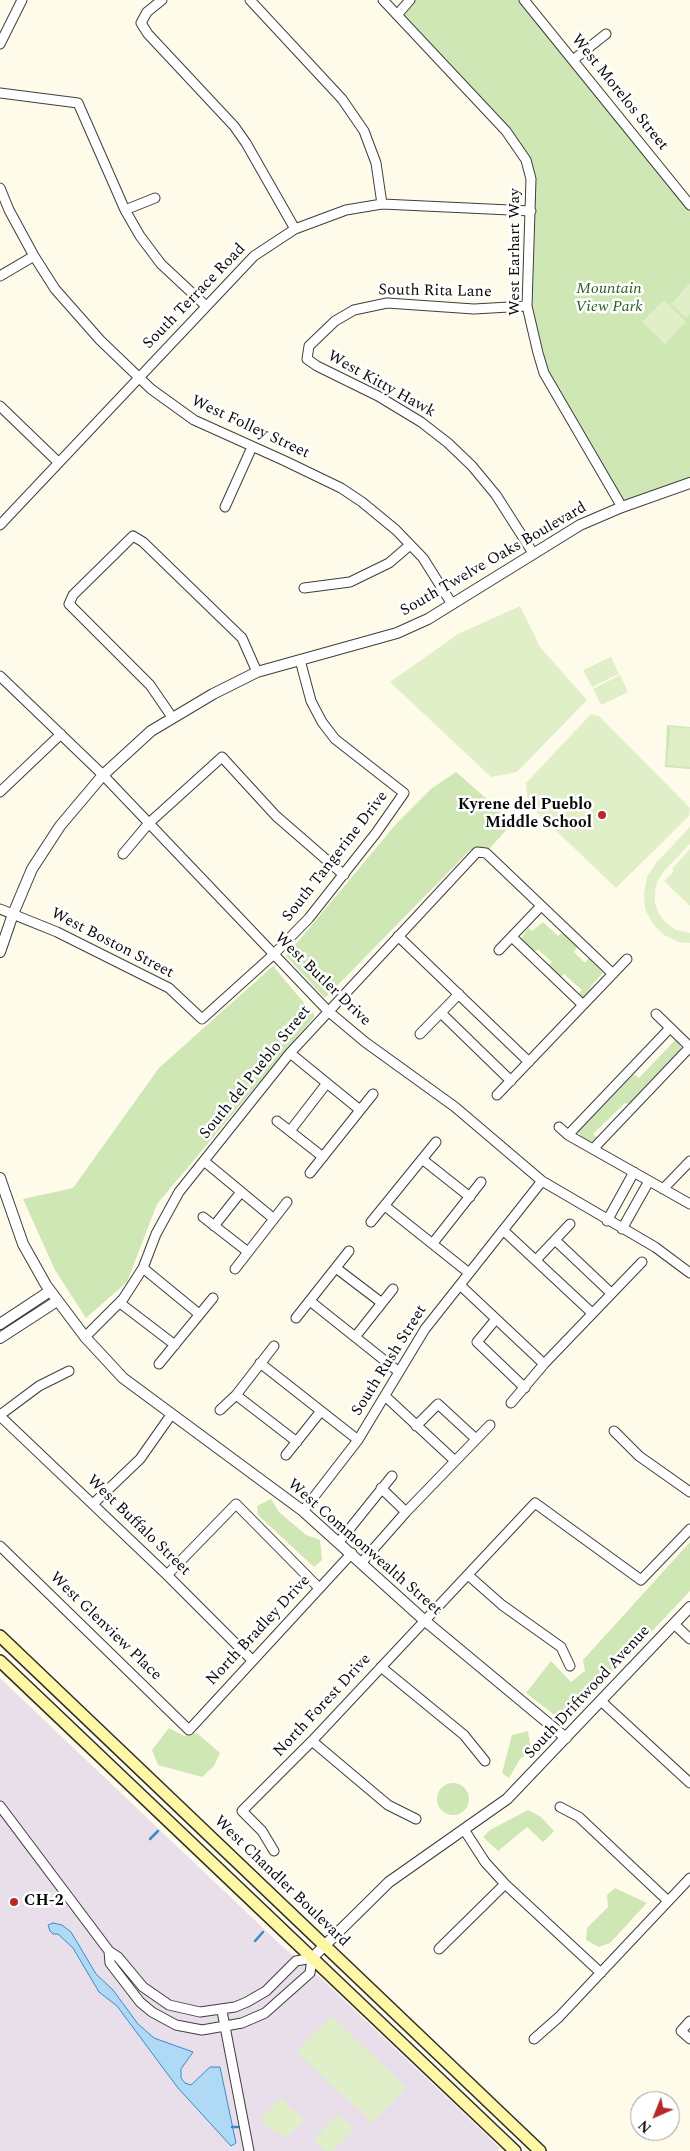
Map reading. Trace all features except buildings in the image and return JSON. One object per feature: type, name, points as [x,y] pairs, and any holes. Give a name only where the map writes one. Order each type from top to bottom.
[{"type":"main road","name":"West Chandler Boulevard","points":[[0,1636],[540,2151]]},
{"type":"main road","name":"West Chandler Boulevard","points":[[0,1661],[515,2151]]},
{"type":"street","points":[[0,44],[20,3],[10,0]]},
{"type":"street","points":[[162,0],[147,12],[141,22],[148,34],[234,126],[246,143],[295,229]]},
{"type":"street","points":[[250,0],[342,99],[364,131],[376,163],[382,204]]},
{"type":"street","name":"West Earhart Way","points":[[383,0],[518,146],[531,179],[527,306],[532,333],[544,373],[622,507]]},
{"type":"street","points":[[397,15],[410,0]]},
{"type":"street","name":"West Morelos Street","points":[[524,0],[690,205]]},
{"type":"street","points":[[573,60],[606,34]]},
{"type":"street","points":[[0,92],[78,103],[125,210],[140,236],[161,264],[206,306]]},
{"type":"street","name":"West Folley Street","points":[[0,188],[9,210],[34,256],[55,289],[80,318],[139,377],[177,410],[194,420],[341,488],[383,518],[423,558],[452,604]]},
{"type":"street","points":[[125,210],[155,198]]},
{"type":"street","name":"South Terrace Road","points":[[0,525],[254,256],[295,229],[346,210],[382,204],[531,211]]},
{"type":"street","points":[[0,276],[34,256]]},
{"type":"street","name":"South Rita Lane","points":[[307,358],[309,346],[335,321],[354,310],[387,303],[474,309],[527,306]]},
{"type":"street","name":"West Kitty Hawk","points":[[307,358],[317,366],[378,396],[421,422],[448,443],[472,466],[496,495],[533,553]]},
{"type":"street","points":[[0,406],[58,462]]},
{"type":"street","points":[[225,507],[252,447]]},
{"type":"street","name":"South Twelve Oaks Boulevard","points":[[0,952],[13,914],[32,869],[60,826],[103,774],[146,736],[172,717],[257,672],[397,633],[428,619],[580,525],[622,507],[690,483]]},
{"type":"street","points":[[172,717],[150,685],[69,604],[73,595],[133,536],[143,542],[242,638],[257,672]]},
{"type":"street","points":[[304,588],[350,582],[389,564],[410,545]]},
{"type":"street","name":"South Tangerine Drive","points":[[202,1019],[273,955],[309,918],[344,875],[404,793],[335,739],[322,722],[311,701],[300,660]]},
{"type":"street","name":"West Butler Drive","points":[[0,676],[103,774],[328,1011],[365,1042],[455,1106],[542,1181],[607,1221],[655,1247],[690,1273]]},
{"type":"street","points":[[0,792],[61,734]]},
{"type":"street","points":[[123,854],[149,823],[222,757],[283,822],[344,875]]},
{"type":"street","name":"South del Pueblo Street","points":[[84,1337],[120,1303],[143,1268],[170,1207],[290,1053],[474,854],[481,851],[486,852],[541,906]]},
{"type":"street","points":[[499,950],[541,906],[613,974]]},
{"type":"street","name":"West Boston Street","points":[[0,909],[57,932],[169,988],[202,1019]]},
{"type":"street","points":[[398,936],[529,1062]]},
{"type":"street","points":[[512,937],[583,1006]]},
{"type":"street","points":[[497,1096],[628,959]]},
{"type":"street","points":[[420,1034],[459,994]]},
{"type":"street","points":[[441,1013],[511,1081]]},
{"type":"street","points":[[593,1149],[690,1047],[656,1014]]},
{"type":"street","points":[[568,1135],[670,1028]]},
{"type":"street","points":[[290,1053],[360,1110]]},
{"type":"street","points":[[290,1131],[327,1083]]},
{"type":"street","points":[[310,1173],[373,1094]]},
{"type":"street","points":[[277,1120],[323,1157]]},
{"type":"street","points":[[559,1127],[568,1135],[689,1203]]},
{"type":"street","points":[[371,1222],[436,1142]]},
{"type":"street","points":[[422,1159],[470,1196]]},
{"type":"street","points":[[204,1161],[274,1219]]},
{"type":"street","points":[[663,1189],[690,1161]]},
{"type":"street","points":[[607,1221],[642,1176]]},
{"type":"street","points":[[622,1229],[642,1176]]},
{"type":"street","points":[[0,1180],[23,1244],[56,1301],[0,1338]]},
{"type":"street","name":"South Rush Street","points":[[303,1511],[358,1440],[425,1330],[542,1181]]},
{"type":"street","points":[[433,1244],[481,1182]]},
{"type":"street","points":[[214,1226],[241,1192]]},
{"type":"street","points":[[235,1269],[287,1202]]},
{"type":"street","points":[[385,1206],[470,1273]]},
{"type":"street","points":[[203,1217],[248,1252]]},
{"type":"street","points":[[536,1260],[570,1224]]},
{"type":"street","points":[[503,1230],[592,1313]]},
{"type":"street","points":[[554,1240],[611,1293]]},
{"type":"street","points":[[296,1318],[349,1251]]},
{"type":"street","points":[[510,1403],[544,1364],[642,1262]]},
{"type":"street","points":[[143,1268],[200,1314]]},
{"type":"street","points":[[336,1268],[382,1303]]},
{"type":"street","points":[[460,1285],[544,1364]]},
{"type":"street","points":[[355,1337],[393,1289]]},
{"type":"street","points":[[0,1324],[50,1291]]},
{"type":"street","points":[[159,1364],[213,1298]]},
{"type":"street","name":"West Commonwealth Street","points":[[56,1301],[84,1337],[124,1378],[171,1415],[303,1511],[340,1542],[424,1620],[566,1738]]},
{"type":"street","points":[[310,1302],[399,1372]]},
{"type":"street","points":[[120,1303],[174,1345]]},
{"type":"street","points":[[496,1319],[477,1342],[525,1388]]},
{"type":"street","points":[[220,1410],[236,1395],[274,1346]]},
{"type":"street","points":[[260,1363],[358,1440]]},
{"type":"street","points":[[0,1416],[39,1386],[69,1371]]},
{"type":"street","points":[[236,1395],[296,1442]]},
{"type":"street","points":[[385,1396],[454,1460]]},
{"type":"street","points":[[416,1426],[438,1404],[476,1439]]},
{"type":"street","points":[[286,1455],[321,1411]]},
{"type":"street","points":[[93,1504],[140,1459],[171,1415]]},
{"type":"street","name":"West Buffalo Street","points":[[0,1416],[167,1575],[252,1660]]},
{"type":"street","points":[[362,1562],[454,1460],[490,1426]]},
{"type":"street","points":[[614,1431],[639,1456],[690,1492]]},
{"type":"street","points":[[340,1542],[392,1476]]},
{"type":"street","points":[[381,1488],[406,1512]]},
{"type":"street","name":"North Forest Drive","points":[[274,1851],[262,1831],[242,1812],[312,1741],[535,1503],[641,1580],[690,1529]]},
{"type":"street","points":[[167,1575],[236,1504],[319,1588]]},
{"type":"street","name":"West Glenview Place","points":[[0,1546],[189,1730]]},
{"type":"street","name":"North Bradley Drive","points":[[189,1730],[352,1553]]},
{"type":"street","points":[[468,1575],[502,1604],[561,1647],[570,1666]]},
{"type":"street","name":"South Driftwood Avenue","points":[[312,1958],[389,1882],[465,1831],[508,1799],[690,1607]]},
{"type":"street","points":[[674,1624],[690,1639]]},
{"type":"street","points":[[381,1667],[464,1735],[485,1761]]},
{"type":"street","points":[[602,1701],[690,1783]]},
{"type":"street","points":[[312,1741],[388,1805],[416,1819]]},
{"type":"street","points":[[0,1806],[109,1950],[118,1957],[143,1987],[169,2005],[193,2012],[222,2010],[256,1998],[296,1961],[312,1958],[310,1972],[273,2007],[253,2020],[226,2028],[202,2030],[187,2028],[165,2020],[152,2012],[135,1996],[110,1963],[109,1950]]},
{"type":"street","points":[[560,1807],[580,1817],[668,1901]]},
{"type":"street","points":[[465,1831],[485,1862],[505,1884],[601,1973]]},
{"type":"street","points":[[534,2039],[559,2017],[690,1878]]},
{"type":"street","points":[[439,1949],[505,1884]]},
{"type":"street","points":[[222,2010],[249,2151]]},
{"type":"street","points":[[690,2021],[681,2031],[690,2039]]},
{"type":"shaded area","points":[[0,1678],[283,1947],[323,1980],[500,2148],[498,2151],[0,2151]]},
{"type":"green space","name":"Mountain View Park","points":[[410,0],[524,0],[690,205],[690,483],[622,507],[544,373],[527,306],[531,179],[518,146],[397,15]]},
{"type":"green space","points":[[690,283],[690,314],[686,318],[671,304]]},
{"type":"green space","points":[[664,300],[686,322],[665,344],[642,322]]},
{"type":"green space","points":[[520,606],[540,647],[587,700],[517,772],[491,777],[390,682],[458,634]]},
{"type":"green space","points":[[611,657],[619,674],[592,687],[583,670]]},
{"type":"green space","points":[[620,675],[628,692],[601,705],[593,689]]},
{"type":"green space","points":[[591,714],[599,716],[690,808],[689,816],[616,888],[528,804],[526,783]]},
{"type":"green space","points":[[667,725],[690,727],[690,769],[665,767]]},
{"type":"green space","points":[[670,727],[690,728],[690,767],[667,765],[668,747],[671,747],[669,745]]},
{"type":"green space","points":[[456,772],[496,807],[511,825],[489,849],[470,850],[325,998],[286,956],[396,824],[431,789]]},
{"type":"green space","points":[[690,827],[690,844],[658,880],[655,891],[655,903],[659,914],[666,923],[676,930],[690,933],[690,943],[679,942],[664,935],[653,924],[645,909],[644,893],[647,877],[656,863]]},
{"type":"green space","points":[[690,849],[690,906],[664,881]]},
{"type":"green space","points":[[543,922],[558,936],[563,932],[577,947],[574,952],[585,963],[589,958],[603,973],[590,987],[594,992],[587,998],[579,998],[578,994],[582,990],[564,974],[560,978],[548,966],[552,962],[539,950],[532,951],[520,941],[528,928],[532,931]]},
{"type":"green space","points":[[273,966],[315,1016],[157,1204],[127,1282],[86,1318],[55,1270],[23,1199],[73,1188],[159,1068]]},
{"type":"green space","points":[[676,1039],[684,1052],[630,1105],[625,1103],[593,1134],[599,1139],[593,1142],[584,1141],[578,1132],[634,1074],[639,1078]]},
{"type":"green space","points":[[271,1499],[279,1512],[306,1535],[320,1540],[322,1560],[314,1567],[258,1515],[257,1506]]},
{"type":"green space","points":[[690,1542],[690,1591],[565,1723],[526,1693],[551,1661],[571,1682],[585,1671],[583,1660]]},
{"type":"green space","points":[[169,1728],[184,1736],[197,1733],[220,1753],[214,1766],[202,1777],[158,1765],[152,1750]]},
{"type":"green space","points":[[528,1731],[531,1751],[520,1759],[509,1778],[502,1773],[512,1735]]},
{"type":"green space","points":[[453,1783],[459,1784],[464,1788],[468,1793],[468,1805],[464,1810],[459,1814],[453,1815],[447,1814],[442,1810],[438,1805],[437,1799],[438,1793],[442,1788],[447,1784]]},
{"type":"green space","points":[[528,1810],[541,1817],[554,1831],[543,1842],[527,1827],[498,1851],[483,1837],[490,1830]]},
{"type":"green space","points":[[615,1888],[647,1903],[610,1943],[599,1947],[586,1940],[587,1928],[608,1907],[607,1895]]},
{"type":"green space","points":[[331,2016],[406,2087],[372,2123],[297,2051]]},
{"type":"green space","points":[[281,2098],[304,2120],[286,2138],[277,2130],[274,2133],[260,2119]]},
{"type":"green space","points":[[338,2114],[354,2129],[333,2151],[325,2151],[314,2140]]},
{"type":"water","points":[[53,1923],[62,1925],[71,1932],[96,1974],[113,1990],[138,2024],[154,2038],[193,2052],[181,2069],[181,2078],[185,2083],[191,2085],[210,2067],[220,2067],[236,2143],[231,2146],[178,2088],[117,2006],[99,1992],[73,1948],[58,1934],[53,1934],[50,1931],[48,1925]]},
{"type":"waterway","points":[[150,1839],[158,1831]]},
{"type":"waterway","points":[[255,1941],[263,1932]]},
{"type":"waterway","points":[[232,2127],[238,2127]]},
{"type":"place","name":"Kyrene del Pueblo Middle School","points":[[602,815]]},
{"type":"place","name":"CH-2","points":[[14,1902]]}]
